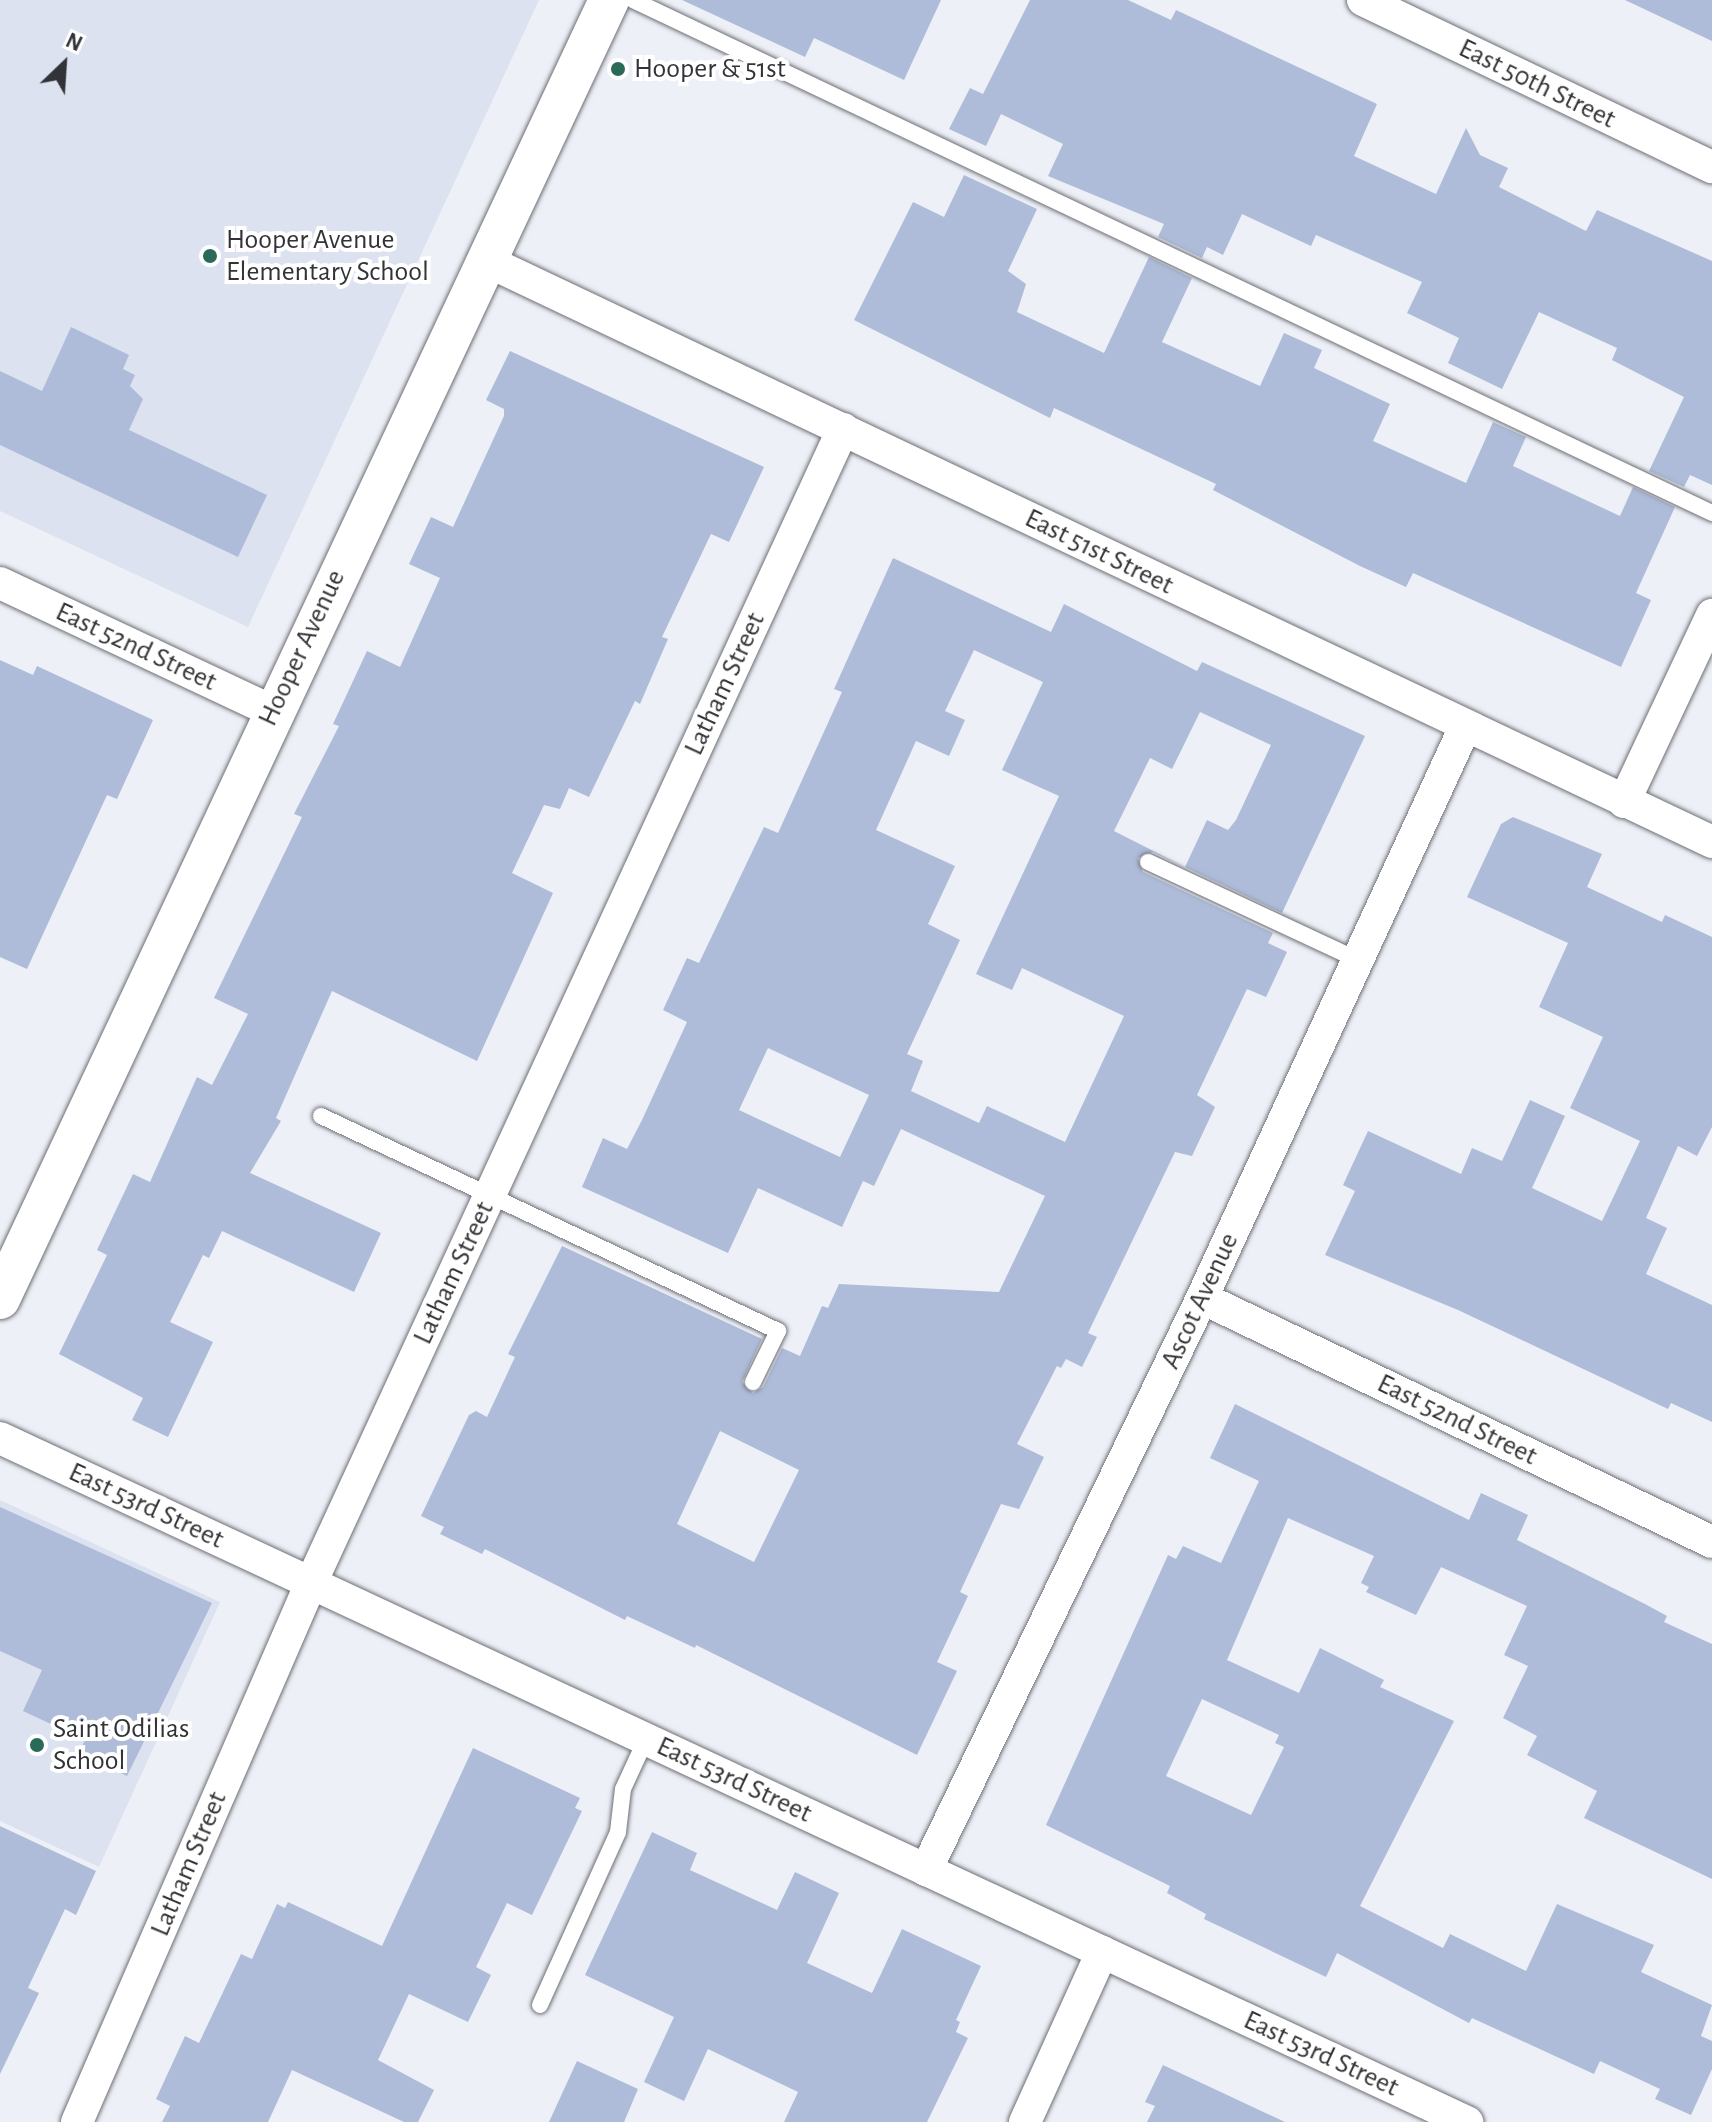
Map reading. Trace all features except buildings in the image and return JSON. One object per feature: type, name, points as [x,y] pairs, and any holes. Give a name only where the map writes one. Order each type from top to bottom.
[{"type":"street","name":"Hooper Avenue","points":[[0,1299],[272,711],[609,0]]},
{"type":"street","name":"East 50th Street","points":[[1363,0],[1712,167]]},
{"type":"street","name":"East 51st Street","points":[[487,261],[1712,842]]},
{"type":"street","name":"Latham Street","points":[[77,2122],[311,1583],[843,429]]},
{"type":"street","name":"East 52nd Street","points":[[0,583],[272,711]]},
{"type":"street","points":[[1624,802],[1712,615]]},
{"type":"street","name":"Ascot Avenue","points":[[926,1870],[1202,1298],[1465,727]]},
{"type":"street","name":"East 52nd Street","points":[[1202,1298],[1712,1542]]},
{"type":"street","name":"East 53rd Street","points":[[0,1438],[1467,2122]]},
{"type":"street","points":[[1025,2122],[1102,1952]]},
{"type":"lane","points":[[633,0],[1712,513]]},
{"type":"lane","points":[[1148,862],[1358,960]]},
{"type":"lane","points":[[321,1116],[491,1192],[778,1331],[753,1382]]},
{"type":"lane","points":[[540,2005],[618,1832],[623,1789],[646,1739]]},
{"type":"shaded area","name":"Hooper Avenue Elementary School","points":[[0,0],[539,0],[248,627],[0,511]]},
{"type":"shaded area","points":[[0,1500],[220,1602],[99,1867],[0,1821]]},
{"type":"place","name":"Hooper & 51st","points":[[618,69]]},
{"type":"place","name":"Hooper Avenue Elementary School","points":[[210,256]]},
{"type":"place","name":"Saint Odilias School","points":[[37,1745]]}]
